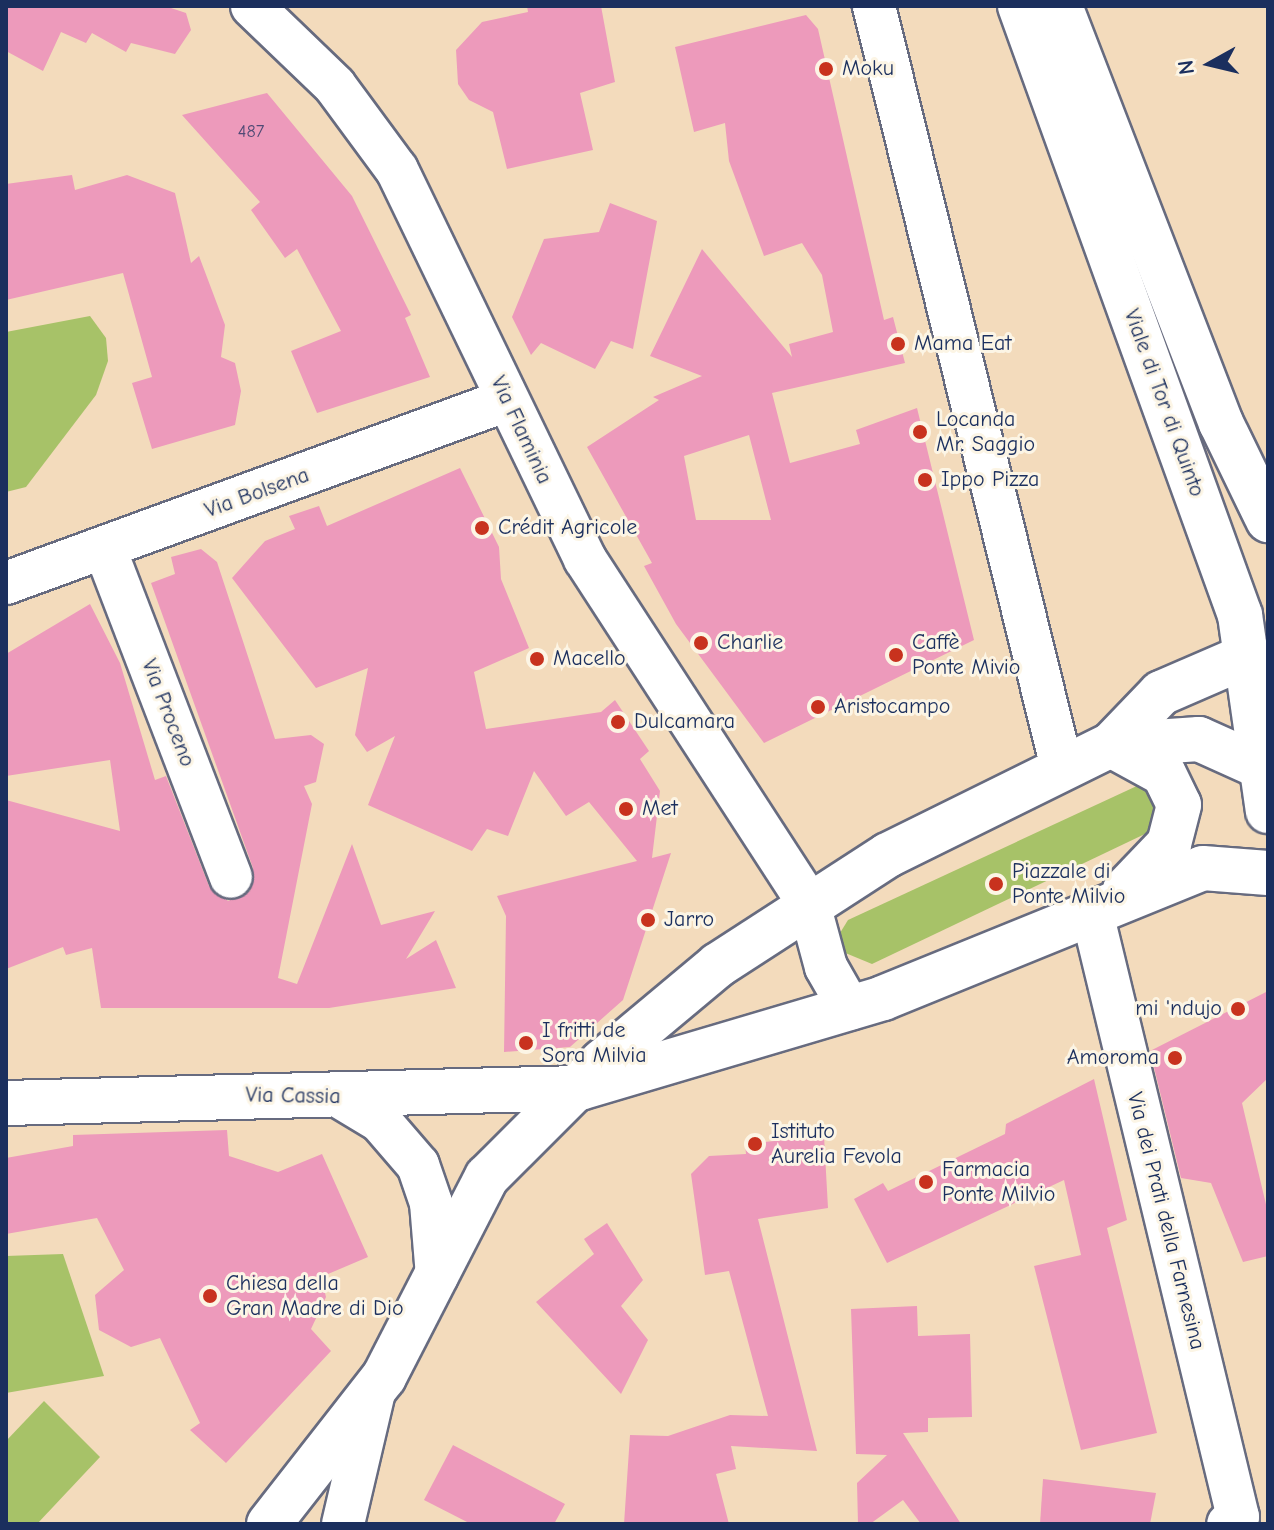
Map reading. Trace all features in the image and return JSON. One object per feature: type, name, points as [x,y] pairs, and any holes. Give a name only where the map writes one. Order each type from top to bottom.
[{"type":"street","name":"Via Flaminia","points":[[252,6],[316,66],[382,145],[437,242],[507,400],[607,599],[809,904]]},
{"type":"street","points":[[874,6],[1062,768]]},
{"type":"street","name":"Viale di Tor di Quinto","points":[[1020,6],[1249,655],[1268,811]]},
{"type":"street","name":"Viale di Tor di Quinto","points":[[1060,6],[1221,423],[1268,520]]},
{"type":"street","name":"Via Bolsena","points":[[6,583],[507,400]]},
{"type":"street","name":"Via Proceno","points":[[105,549],[231,877]]},
{"type":"street","points":[[1111,745],[1161,693],[1249,655]]},
{"type":"street","points":[[269,1524],[374,1392],[487,1177],[580,1088],[718,965],[809,904],[1062,768],[1111,745],[1191,738],[1265,768]]},
{"type":"street","points":[[1100,908],[1162,854],[1180,815],[1164,774],[1111,745]]},
{"type":"street","points":[[580,1088],[850,1009],[1203,868],[1268,873]]},
{"type":"street","points":[[809,904],[826,967],[850,1009]]},
{"type":"street","name":"Via dei Prati della Farnesina","points":[[1100,908],[1238,1517],[1228,1524]]},
{"type":"street","name":"Via Cassia","points":[[6,1103],[340,1097],[580,1088]]},
{"type":"street","points":[[340,1097],[380,1121],[418,1165],[431,1203],[437,1276]]},
{"type":"street","points":[[343,1524],[374,1392]]},
{"type":"green space","points":[[90,316],[106,338],[108,361],[96,395],[26,487],[6,492],[6,332]]},
{"type":"green space","points":[[1139,785],[1156,798],[1155,826],[1147,833],[872,964],[843,952],[840,933],[848,920]]},
{"type":"green space","points":[[63,1254],[104,1376],[6,1393],[6,1256]]},
{"type":"green space","points":[[44,1401],[100,1457],[37,1524],[6,1524],[6,1441]]},
{"type":"building","points":[[6,6],[165,6],[186,13],[191,30],[175,54],[131,43],[126,52],[92,33],[86,43],[61,32],[43,71],[6,51]]},
{"type":"building","points":[[527,6],[601,6],[615,82],[580,93],[593,150],[507,169],[493,112],[469,100],[458,84],[456,50],[482,22],[528,12]]},
{"type":"building","points":[[806,15],[818,29],[884,320],[893,317],[905,363],[772,393],[790,463],[860,444],[856,430],[917,408],[974,640],[764,743],[676,624],[644,566],[652,563],[587,447],[659,400],[653,397],[702,376],[650,356],[702,249],[792,357],[789,344],[833,332],[822,275],[802,243],[764,256],[729,161],[725,123],[694,132],[675,47]],"holes":[[[749,435],[771,520],[696,520],[684,456]]]},
{"type":"building","points":[[267,93],[352,196],[411,315],[405,318],[430,377],[317,413],[291,351],[341,331],[297,249],[285,258],[251,210],[260,202],[182,115]]},
{"type":"building","points":[[72,175],[75,190],[127,175],[175,193],[191,263],[199,256],[225,325],[221,357],[235,363],[241,391],[235,425],[152,449],[132,383],[152,377],[123,273],[6,300],[6,184]]},
{"type":"building","points":[[610,203],[657,221],[633,349],[611,341],[595,369],[541,343],[531,355],[512,317],[544,239],[599,232]]},
{"type":"building","points":[[460,468],[499,547],[501,579],[529,648],[474,672],[486,729],[601,712],[615,700],[649,751],[640,759],[660,791],[652,858],[671,853],[623,1000],[570,1047],[504,1052],[506,916],[497,896],[637,861],[589,802],[566,816],[534,771],[508,836],[487,829],[472,851],[368,805],[395,736],[367,752],[355,735],[368,668],[316,688],[232,578],[265,541],[295,529],[289,516],[319,506],[327,526]]},
{"type":"building","points":[[201,549],[217,562],[275,739],[311,735],[324,744],[316,782],[304,786],[312,804],[278,978],[297,984],[352,844],[381,925],[435,911],[406,959],[436,940],[456,988],[329,1008],[101,1008],[92,948],[66,955],[63,947],[6,969],[6,800],[120,831],[110,760],[6,776],[6,654],[90,604],[120,663],[155,780],[166,776],[209,886],[228,901],[250,891],[253,868],[151,583],[175,574],[171,557]]},
{"type":"building","points":[[1268,991],[1268,1078],[1242,1103],[1268,1213],[1268,1256],[1243,1262],[1211,1183],[1181,1178],[1150,1051]]},
{"type":"building","points":[[1094,1079],[1127,1220],[1107,1228],[1157,1433],[1081,1450],[1034,1266],[1081,1255],[1064,1180],[887,1263],[854,1199],[883,1183],[888,1191],[1005,1134],[1006,1124]]},
{"type":"building","name":"Chiesa della Gran Madre di Dio","points":[[227,1130],[229,1156],[278,1172],[322,1154],[368,1257],[321,1277],[326,1297],[311,1329],[331,1351],[226,1463],[190,1430],[200,1423],[160,1338],[131,1347],[99,1330],[95,1295],[124,1270],[97,1218],[6,1234],[6,1158],[73,1146],[73,1135]]},
{"type":"building","points":[[824,1136],[828,1208],[758,1219],[817,1451],[731,1446],[736,1469],[716,1474],[729,1524],[624,1524],[630,1435],[668,1436],[730,1415],[768,1416],[729,1271],[705,1275],[691,1174],[709,1156],[746,1154],[745,1144]]},
{"type":"building","points":[[607,1223],[643,1280],[621,1306],[648,1340],[621,1394],[536,1302],[594,1254],[584,1239]]},
{"type":"building","points":[[917,1306],[918,1336],[970,1334],[972,1417],[928,1418],[928,1432],[903,1433],[961,1524],[921,1524],[903,1500],[870,1524],[858,1524],[857,1483],[887,1455],[856,1454],[851,1309]]},
{"type":"building","points":[[453,1445],[565,1504],[554,1524],[471,1524],[424,1500]]},
{"type":"building","points":[[1043,1479],[1156,1493],[1150,1524],[1040,1524]]},
{"type":"place","name":"Moku","points":[[826,69]]},
{"type":"place","name":"Mama Eat","points":[[898,344]]},
{"type":"place","name":"Locanda Mr. Saggio","points":[[920,432]]},
{"type":"place","name":"Ippo Pizza","points":[[925,480]]},
{"type":"place","name":"Crédit Agricole","points":[[482,528]]},
{"type":"place","name":"Charlie","points":[[701,643]]},
{"type":"place","name":"Caffè Ponte Mivio","points":[[896,655]]},
{"type":"place","name":"Macello","points":[[537,659]]},
{"type":"place","name":"Aristocampo","points":[[818,707]]},
{"type":"place","name":"Dulcamara","points":[[618,722]]},
{"type":"place","name":"Met","points":[[626,809]]},
{"type":"place","name":"Piazzale di Ponte Milvio","points":[[996,884]]},
{"type":"place","name":"Jarro","points":[[648,920]]},
{"type":"place","name":"mi 'ndujo","points":[[1238,1009]]},
{"type":"place","name":"I fritti de Sora Milvia","points":[[526,1043]]},
{"type":"place","name":"Amoroma","points":[[1175,1058]]},
{"type":"place","name":"Istituto Aurelia Fevola","points":[[755,1144]]},
{"type":"place","name":"Farmacia Ponte Milvio","points":[[926,1182]]},
{"type":"place","name":"Chiesa della Gran Madre di Dio","points":[[210,1296]]}]
